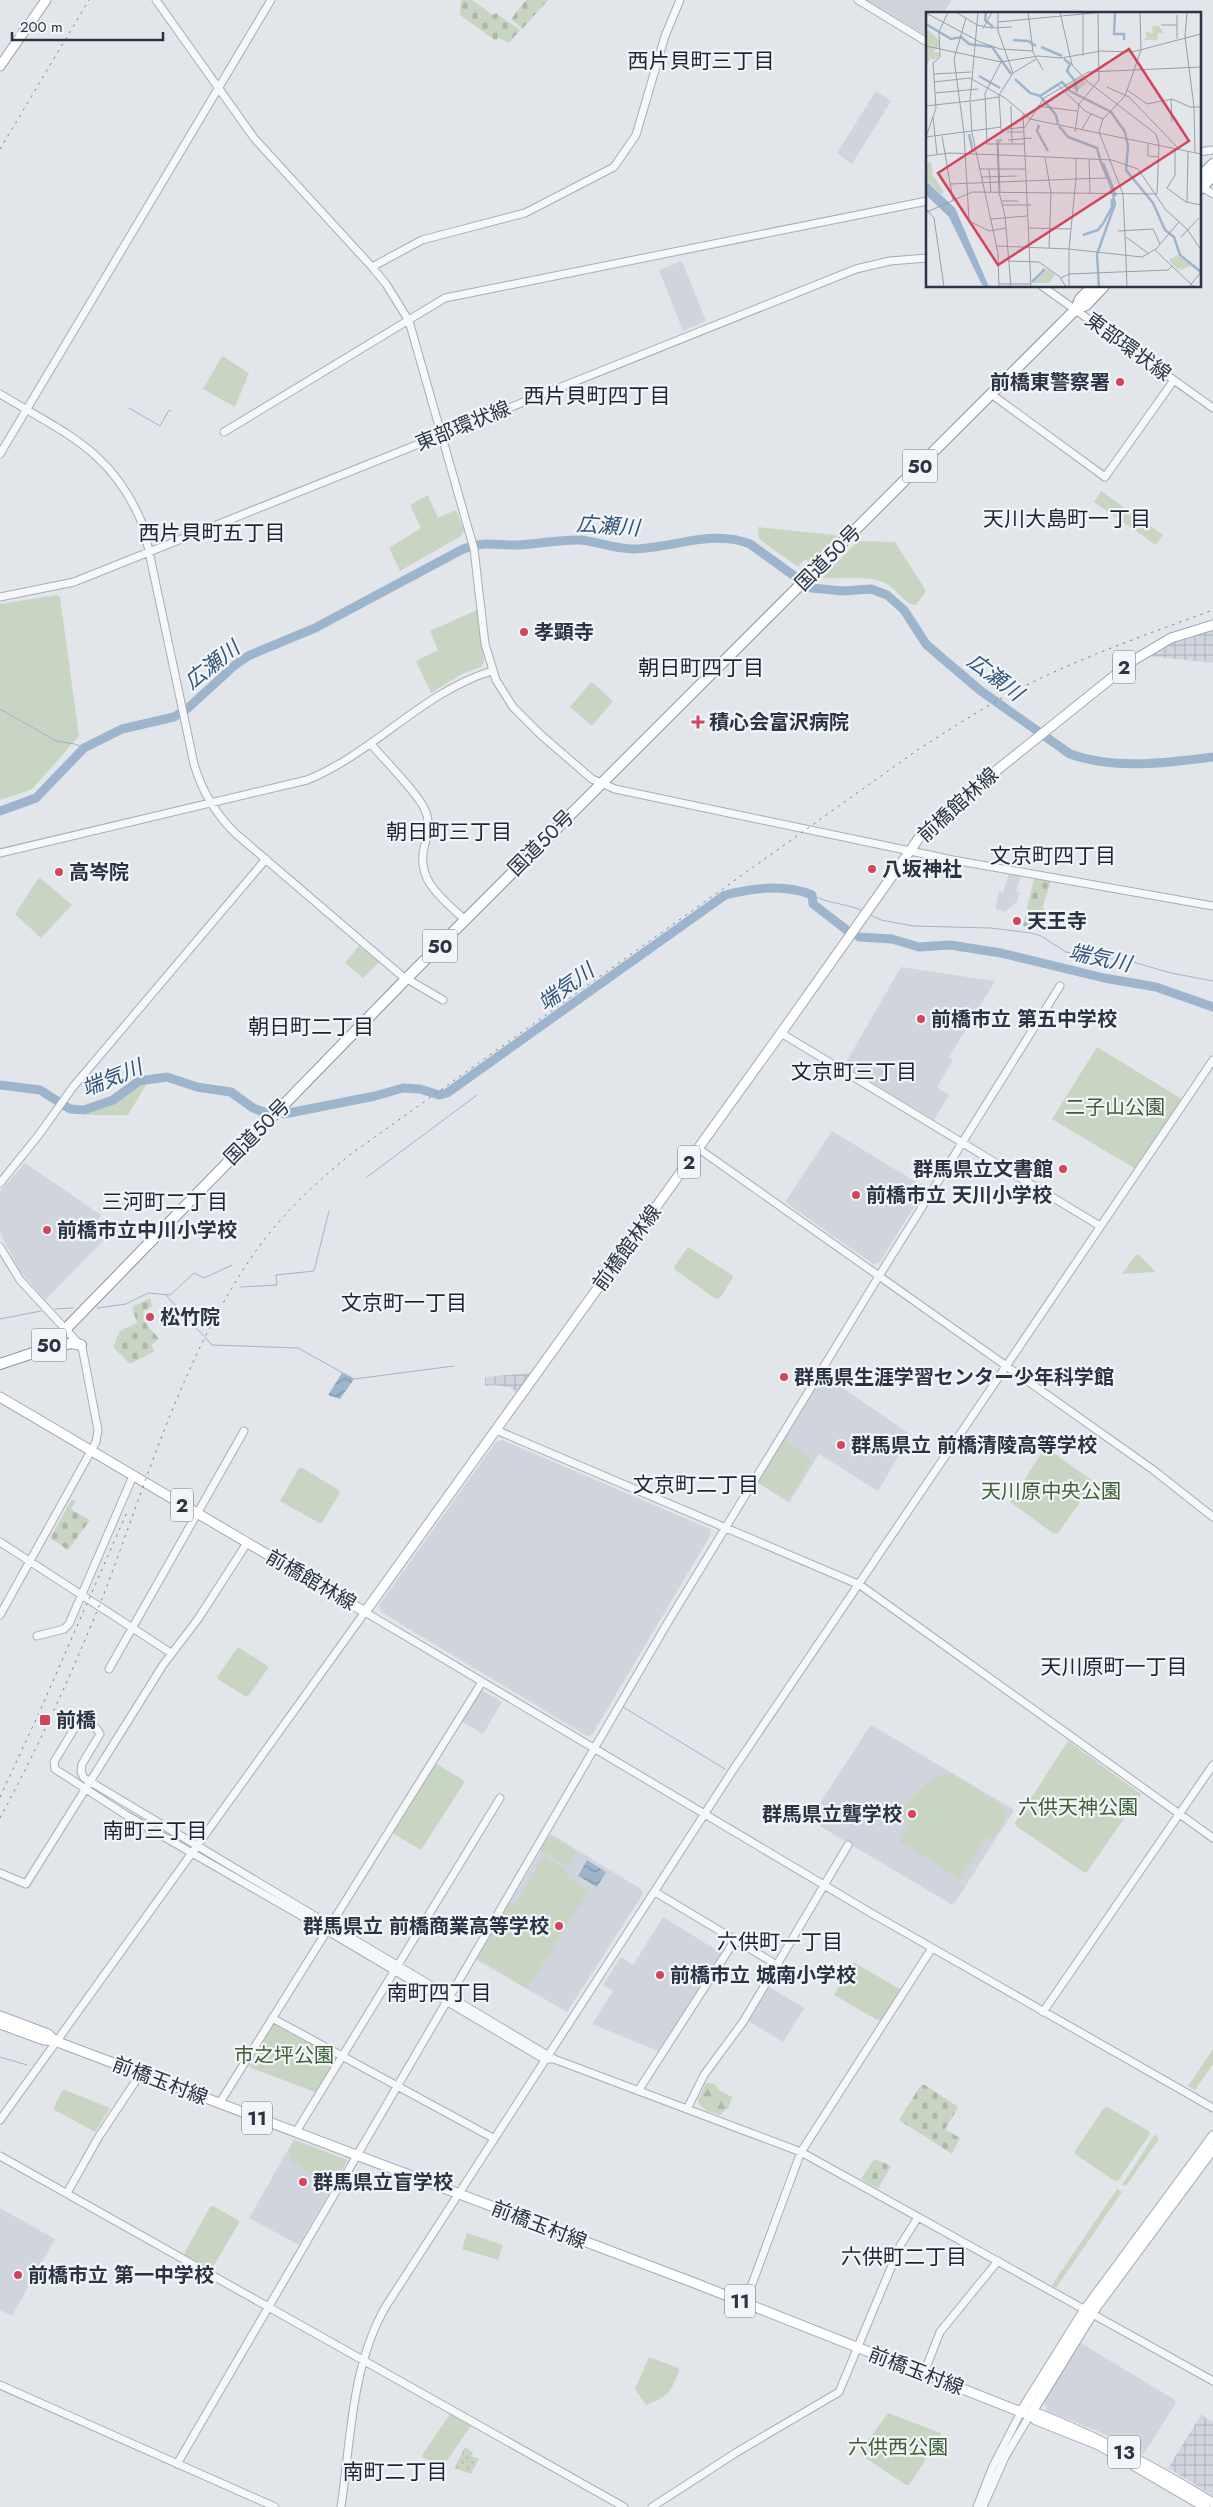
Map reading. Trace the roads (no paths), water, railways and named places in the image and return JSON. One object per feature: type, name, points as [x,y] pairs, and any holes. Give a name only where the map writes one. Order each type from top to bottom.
[{"type":"highway","points":[[1200,185],[1213,164]]},
{"type":"highway","points":[[1200,185],[1213,176]]},
{"type":"highway","name":"国道50号","points":[[1076,309],[1080,299],[1091,288]]},
{"type":"highway","name":"国道50号","points":[[0,1364],[42,1350],[66,1327],[406,979],[600,784],[1076,309],[1086,305],[1102,288]]},
{"type":"highway","points":[[42,1350],[72,1342],[81,1345]]},
{"type":"main road","points":[[0,66],[46,0]]},
{"type":"main road","name":"前橋館林線","points":[[0,1397],[365,1612],[782,1033],[909,851],[934,821],[1142,654],[1171,638],[1213,625]]},
{"type":"main road","name":"前橋玉村線","points":[[0,2016],[48,2034],[55,2042]]},
{"type":"main road","name":"前橋玉村線","points":[[0,2024],[44,2040],[55,2042],[296,2132],[745,2303],[1030,2415]]},
{"type":"main road","points":[[1020,2412],[1088,2312],[1213,2136]]},
{"type":"main road","points":[[1030,2415],[1088,2312],[1213,2149]]},
{"type":"main road","name":"13","points":[[1030,2415],[1039,2414],[1103,2441],[1161,2471],[1213,2503]]},
{"type":"main road","name":"13","points":[[1030,2415],[1036,2420],[1099,2446],[1206,2507]]},
{"type":"street","points":[[156,0],[254,138],[372,267],[386,284],[409,321],[474,549],[483,632],[492,670],[504,695],[520,716],[600,784],[652,798],[909,851],[1213,906]]},
{"type":"street","points":[[0,454],[271,0]]},
{"type":"street","points":[[372,267],[422,240],[524,214],[614,167],[636,135],[665,36],[680,0]]},
{"type":"street","points":[[858,0],[926,41]]},
{"type":"street","points":[[1200,152],[1213,150]]},
{"type":"street","points":[[1200,185],[1213,194]]},
{"type":"street","points":[[224,432],[445,298],[926,201]]},
{"type":"street","name":"東部環状線","points":[[0,597],[62,586],[148,554],[856,269],[890,261],[926,258]]},
{"type":"street","name":"東部環状線","points":[[1045,288],[1213,408]]},
{"type":"street","points":[[991,394],[1105,477],[1174,380]]},
{"type":"street","points":[[0,394],[72,437],[113,472],[134,502],[144,528],[182,717],[199,782],[210,804],[230,828],[406,979],[443,1000]]},
{"type":"street","points":[[0,853],[307,780],[338,766],[452,687],[492,670]]},
{"type":"street","points":[[371,744],[425,809],[428,828],[422,861],[424,874],[434,890],[465,920]]},
{"type":"street","points":[[0,1183],[38,1136],[61,1103],[266,859]]},
{"type":"street","points":[[178,2464],[725,1528],[1060,986]]},
{"type":"street","points":[[782,1033],[1100,1226]]},
{"type":"street","points":[[341,2507],[355,2400],[363,2361],[379,2318],[493,2138],[549,2058],[705,1814],[1213,1060]]},
{"type":"street","points":[[698,1148],[1008,1366],[1160,1475],[1213,1517]]},
{"type":"street","points":[[0,1247],[20,1280],[55,1320],[66,1327],[81,1345],[98,1430],[96,1442],[0,1614]]},
{"type":"street","points":[[496,1430],[860,1585],[1213,1838]]},
{"type":"street","points":[[109,1669],[244,1431]]},
{"type":"street","points":[[37,1636],[68,1627],[133,1476]]},
{"type":"street","points":[[0,1542],[171,1653]]},
{"type":"street","points":[[0,1873],[26,1884],[171,1653],[198,1619],[247,1543]]},
{"type":"street","points":[[0,2120],[365,1612],[932,1948],[1213,2108]]},
{"type":"street","points":[[220,2104],[328,1927],[482,1682]]},
{"type":"street","points":[[328,1927],[192,1852],[85,1788],[54,1766],[77,1724],[82,1720],[97,1729],[100,1734],[81,1767],[83,1776],[90,1781],[328,1927],[549,2058],[801,2152],[1213,2381]]},
{"type":"street","points":[[1043,2012],[1213,1765]]},
{"type":"street","points":[[296,2132],[500,1798]]},
{"type":"street","points":[[687,2109],[704,2075],[743,2022],[848,1846]]},
{"type":"street","points":[[655,1892],[777,1965]]},
{"type":"street","points":[[638,2091],[735,1940]]},
{"type":"street","points":[[745,2303],[801,2152],[932,1948]]},
{"type":"street","points":[[272,2018],[493,2138]]},
{"type":"street","points":[[67,2193],[98,2138],[141,2074]]},
{"type":"street","points":[[0,2156],[624,2507]]},
{"type":"street","points":[[652,2507],[737,2452],[838,2393],[900,2246],[918,2217]]},
{"type":"street","points":[[924,2373],[940,2332],[998,2261]]},
{"type":"street","points":[[0,2385],[275,2507]]},
{"type":"street","points":[[977,2507],[992,2466],[1020,2412]]},
{"type":"street","points":[[983,2507],[1005,2457],[1030,2415]]},
{"type":"water","points":[[342,1373],[354,1379],[340,1399],[328,1395]]},
{"type":"water","points":[[587,1860],[606,1872],[597,1887],[578,1876]]},
{"type":"waterway","points":[[129,408],[160,426],[169,410],[171,411]]},
{"type":"waterway","name":"広瀬川","points":[[0,811],[36,798],[84,748],[122,729],[174,717],[188,708],[235,665],[248,656],[315,628],[463,549],[485,544],[519,545],[566,540],[581,540],[633,549],[693,540],[722,538],[750,544],[811,588],[843,591],[871,589],[887,595],[904,610],[926,644],[942,658],[981,691],[1070,754],[1087,759],[1123,764],[1160,763],[1213,757]]},
{"type":"waterway","points":[[0,709],[56,741],[75,744],[84,748]]},
{"type":"waterway","name":"端気川","points":[[284,1114],[375,1096],[403,1088],[420,1089],[439,1095],[447,1093],[725,895],[769,888],[791,889],[802,892],[812,895],[813,904],[848,931]]},
{"type":"waterway","points":[[812,895],[863,911]]},
{"type":"waterway","points":[[869,914],[881,920],[913,926],[991,928],[1031,933],[1041,936],[1066,952],[1133,962],[1171,973],[1213,981]]},
{"type":"waterway","name":"端気川","points":[[859,937],[892,939],[919,947],[950,945],[1001,953],[1104,978],[1156,987],[1213,1007]]},
{"type":"waterway","name":"端気川","points":[[0,1085],[40,1090],[70,1109],[84,1110],[113,1100],[139,1081],[167,1077],[197,1087],[231,1092],[253,1108],[264,1112]]},
{"type":"waterway","points":[[367,1177],[477,1095]]},
{"type":"waterway","points":[[241,1287],[277,1285],[276,1275],[314,1271],[329,1211]]},
{"type":"waterway","points":[[97,1308],[126,1304],[148,1293],[170,1295],[194,1273],[204,1278],[232,1265]]},
{"type":"waterway","points":[[165,1294],[212,1345],[298,1348],[354,1379],[454,1366]]},
{"type":"waterway","points":[[55,1309],[73,1308]]},
{"type":"waterway","points":[[0,1319],[41,1311]]},
{"type":"waterway","points":[[623,1707],[725,1769]]},
{"type":"waterway","points":[[0,2057],[27,2065]]},
{"type":"railway","points":[[0,149],[89,0]]},
{"type":"railway","points":[[0,1818],[57,1704],[83,1645],[107,1586],[153,1458],[207,1333],[253,1255],[274,1227],[298,1201],[351,1154],[916,751],[1011,693],[1060,669],[1213,610]]},
{"type":"railway","points":[[0,1797],[128,1510]]},
{"type":"place","name":"前橋東警察署","points":[[1120,382]]},
{"type":"place","name":"孝顕寺","points":[[524,632]]},
{"type":"place","name":"積心会富沢病院","points":[[698,722]]},
{"type":"place","name":"八坂神社","points":[[872,869]]},
{"type":"place","name":"高岑院","points":[[59,872]]},
{"type":"place","name":"天王寺","points":[[1017,921]]},
{"type":"place","name":"前橋市立 第五中学校","points":[[921,1019]]},
{"type":"place","name":"群馬県立文書館","points":[[1063,1169]]},
{"type":"place","name":"前橋市立 天川小学校","points":[[856,1195]]},
{"type":"place","name":"前橋市立中川小学校","points":[[47,1230]]},
{"type":"place","name":"松竹院","points":[[150,1317]]},
{"type":"place","name":"群馬県生涯学習センター少年科学館","points":[[784,1377]]},
{"type":"place","name":"群馬県立 前橋清陵高等学校","points":[[841,1445]]},
{"type":"place","name":"前橋","points":[[45,1720]]},
{"type":"place","name":"群馬県立聾学校","points":[[912,1814]]},
{"type":"place","name":"群馬県立 前橋商業高等学校","points":[[559,1926]]},
{"type":"place","name":"前橋市立 城南小学校","points":[[660,1975]]},
{"type":"place","name":"群馬県立盲学校","points":[[303,2182]]},
{"type":"place","name":"前橋市立 第一中学校","points":[[18,2275]]},
{"type":"district","name":"西片貝町三丁目","points":[[701,61]]},
{"type":"district","name":"西片貝町四丁目","points":[[597,396]]},
{"type":"district","name":"天川大島町一丁目","points":[[1067,519]]},
{"type":"district","name":"西片貝町五丁目","points":[[212,533]]},
{"type":"district","name":"朝日町四丁目","points":[[701,668]]},
{"type":"district","name":"朝日町三丁目","points":[[449,832]]},
{"type":"district","name":"文京町四丁目","points":[[1053,856]]},
{"type":"district","name":"朝日町二丁目","points":[[311,1027]]},
{"type":"district","name":"文京町三丁目","points":[[854,1072]]},
{"type":"district","name":"三河町二丁目","points":[[165,1202]]},
{"type":"district","name":"文京町一丁目","points":[[404,1303]]},
{"type":"district","name":"文京町二丁目","points":[[696,1485]]},
{"type":"district","name":"天川原町一丁目","points":[[1114,1667]]},
{"type":"district","name":"南町三丁目","points":[[155,1831]]},
{"type":"district","name":"六供町一丁目","points":[[780,1942]]},
{"type":"district","name":"南町四丁目","points":[[439,1993]]},
{"type":"district","name":"六供町二丁目","points":[[904,2257]]},
{"type":"district","name":"南町二丁目","points":[[395,2472]]},
{"type":"park label","name":"二子山公園","points":[[1115,1107]]},
{"type":"park label","name":"天川原中央公園","points":[[1051,1491]]},
{"type":"park label","name":"六供天神公園","points":[[1078,1807]]},
{"type":"park label","name":"市之坪公園","points":[[284,2055]]},
{"type":"park label","name":"六供西公園","points":[[898,2447]]}]
